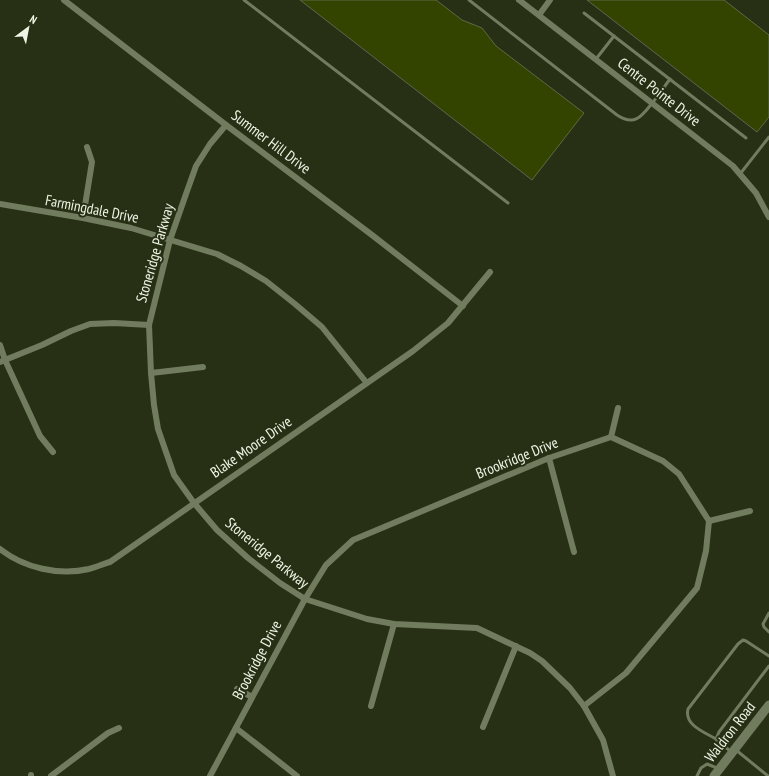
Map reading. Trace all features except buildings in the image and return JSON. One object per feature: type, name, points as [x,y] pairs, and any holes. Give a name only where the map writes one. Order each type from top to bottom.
[{"type":"main road","name":"Waldron Road","points":[[716,773],[769,705]]},
{"type":"street","name":"Summer Hill Drive","points":[[64,0],[463,306]]},
{"type":"street","name":"Centre Pointe Drive","points":[[519,0],[724,159],[740,174],[756,193],[769,217]]},
{"type":"street","points":[[539,15],[550,0]]},
{"type":"street","name":"Stoneridge Parkway","points":[[226,125],[210,144],[196,166],[170,240],[149,324],[154,405],[158,429],[174,475],[194,504],[217,530],[248,558],[305,600],[366,619],[394,624],[477,628],[530,653],[570,688],[584,706],[602,740],[613,776]]},
{"type":"street","points":[[83,218],[92,162],[87,147]]},
{"type":"street","name":"Farmingdale Drive","points":[[0,204],[131,228],[217,254],[266,281],[322,327],[366,382]]},
{"type":"street","name":"Blake Moore Drive","points":[[0,549],[29,565],[47,570],[68,572],[90,569],[110,562],[413,350],[448,323],[490,272]]},
{"type":"street","points":[[3,361],[90,324],[149,324]]},
{"type":"street","points":[[0,345],[3,361],[40,436],[53,452]]},
{"type":"street","points":[[151,373],[203,367]]},
{"type":"street","points":[[584,706],[626,673],[697,588],[706,551],[709,521],[679,474],[662,461],[611,437],[618,408]]},
{"type":"street","name":"Brookridge Drive","points":[[210,776],[305,600],[326,565],[353,540],[549,458],[611,437]]},
{"type":"street","points":[[549,458],[574,552]]},
{"type":"street","points":[[709,521],[750,511]]},
{"type":"street","points":[[371,706],[394,624]]},
{"type":"street","points":[[483,727],[516,646]]},
{"type":"street","points":[[237,689],[252,697]]},
{"type":"street","points":[[51,776],[108,734],[119,728]]},
{"type":"street","points":[[236,728],[297,776]]},
{"type":"lane","points":[[244,0],[508,203]]},
{"type":"lane","points":[[469,0],[620,117],[628,120],[637,118],[644,114],[670,79]]},
{"type":"lane","points":[[584,13],[746,138]]},
{"type":"lane","points":[[596,59],[614,36]]},
{"type":"lane","points":[[740,174],[769,137]]},
{"type":"lane","points":[[769,613],[764,620],[764,628],[769,632]]},
{"type":"lane","points":[[768,774],[716,739],[695,727],[688,720],[687,715],[688,709],[738,644],[743,640],[769,656]]},
{"type":"lane","points":[[716,739],[719,732],[769,666]]},
{"type":"lane","points":[[697,776],[701,768],[707,764],[710,764],[716,773]]}]
